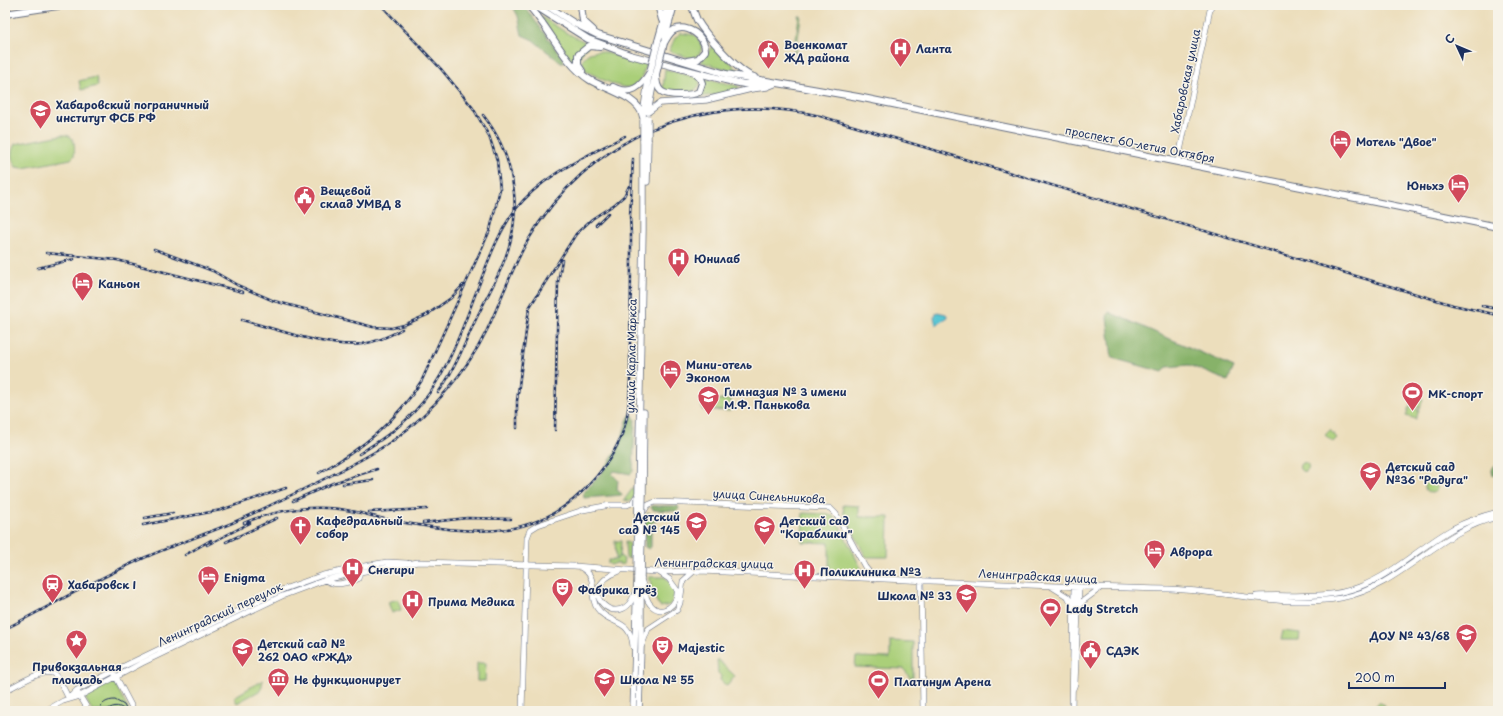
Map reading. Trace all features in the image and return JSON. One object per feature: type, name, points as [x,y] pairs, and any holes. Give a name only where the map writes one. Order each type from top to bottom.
[{"type":"highway","points":[[5,14],[64,5]]},
{"type":"highway","points":[[528,5],[578,71],[591,80],[633,101],[645,117]]},
{"type":"highway","name":"проспект 60-летия Октября","points":[[534,5],[588,39],[630,55],[744,84],[777,83]]},
{"type":"highway","name":"проспект 60-летия Октября","points":[[546,5],[574,23],[598,35],[682,62],[726,74],[858,97],[1498,227]]},
{"type":"highway","points":[[581,5],[583,21],[598,35]]},
{"type":"highway","points":[[658,5],[662,16],[661,42]]},
{"type":"highway","points":[[662,28],[668,5]]},
{"type":"highway","points":[[630,55],[594,46],[585,48],[577,60],[580,69],[585,73],[623,91],[629,91],[639,87],[653,73],[661,42],[674,5]]},
{"type":"highway","points":[[692,5],[696,18],[703,29],[742,71],[749,76],[777,83]]},
{"type":"highway","points":[[661,42],[678,29],[693,31],[701,38],[705,47],[702,55],[694,61],[682,62]]},
{"type":"highway","points":[[653,73],[657,86],[666,94],[690,95],[695,94],[701,89],[702,83],[698,75],[666,65]]},
{"type":"main road","name":"Хабаровская улица","points":[[1178,161],[1211,5]]},
{"type":"main road","points":[[645,140],[645,117],[653,73]]},
{"type":"main road","points":[[645,117],[660,103],[706,100],[751,89],[767,87],[777,83]]},
{"type":"main road","name":"улица Карла Маркса","points":[[639,711],[641,648],[638,517],[641,494],[644,373],[645,140]]},
{"type":"main road","name":"улица Карла Маркса","points":[[641,494],[645,140]]},
{"type":"main road","points":[[641,494],[647,500],[655,502]]},
{"type":"main road","points":[[522,711],[527,535],[535,526],[583,510],[610,505],[627,505],[632,503],[641,494]]},
{"type":"main road","points":[[577,566],[590,575],[600,602],[606,608],[615,610],[622,609],[630,603],[634,597],[639,578],[643,513],[641,494]]},
{"type":"main road","points":[[643,513],[648,505],[655,502]]},
{"type":"main road","name":"улица Синельникова","points":[[655,502],[830,508],[836,514],[865,567],[875,579]]},
{"type":"main road","points":[[627,505],[635,511],[638,517]]},
{"type":"main road","points":[[1250,596],[1315,596],[1343,592],[1358,587],[1386,574],[1451,530],[1477,518],[1498,512]]},
{"type":"main road","points":[[1250,596],[1266,600],[1308,601],[1330,600],[1360,593],[1395,575],[1437,545],[1467,527],[1498,517]]},
{"type":"main road","name":"Ленинградский переулок","points":[[114,674],[120,668],[258,601],[323,575],[387,562],[442,562]]},
{"type":"main road","name":"Ленинградская улица","points":[[442,562],[577,566],[624,571],[696,571],[1050,585],[1099,589],[1171,589],[1250,596]]},
{"type":"main road","name":"Ленинградский переулок","points":[[45,711],[114,674],[275,599],[325,580],[360,572],[413,563]]},
{"type":"main road","points":[[861,578],[866,571],[865,567]]},
{"type":"main road","points":[[624,571],[606,579],[600,585],[596,590],[595,603],[598,609],[622,623],[629,632],[632,642],[634,665]]},
{"type":"main road","points":[[639,578],[648,601],[656,608],[663,609],[669,607],[675,601],[684,579],[696,571]]},
{"type":"main road","points":[[641,648],[648,629],[677,610],[680,603],[679,592],[669,579],[663,574],[655,572]]},
{"type":"main road","name":"улица Карла Маркса","points":[[633,711],[639,578]]},
{"type":"main road","points":[[921,580],[923,711]]},
{"type":"main road","points":[[1050,585],[1068,597],[1076,610]]},
{"type":"main road","points":[[1072,711],[1076,587]]},
{"type":"main road","points":[[1076,610],[1083,601],[1099,589]]},
{"type":"main road","points":[[5,691],[38,674],[48,672],[55,675],[69,699]]},
{"type":"main road","points":[[114,674],[134,711]]},
{"type":"main road","points":[[78,693],[89,711]]},
{"type":"green space","points":[[512,5],[525,7],[564,60],[564,63],[561,63],[533,40],[522,35],[518,16]]},
{"type":"green space","points":[[540,16],[567,33],[589,44],[574,64]]},
{"type":"green space","points":[[799,16],[801,16],[796,53],[794,53]]},
{"type":"green space","points":[[680,33],[695,35],[700,42],[702,48],[701,51],[693,59],[669,51],[675,38]]},
{"type":"green space","points":[[714,44],[740,73],[701,62]]},
{"type":"green space","points":[[600,51],[646,64],[639,82],[632,87],[619,86],[586,71],[582,61],[585,56],[589,53]]},
{"type":"green space","points":[[665,69],[698,78],[700,84],[693,91],[683,94],[667,90],[663,88]]},
{"type":"green space","points":[[96,77],[98,86],[81,90],[79,81]]},
{"type":"green space","points":[[703,78],[738,86],[739,88],[716,95],[695,97],[703,89]]},
{"type":"green space","points":[[62,135],[70,136],[74,141],[74,156],[71,159],[23,168],[16,167],[12,156],[12,150],[15,144]]},
{"type":"green space","points":[[1109,312],[1234,367],[1228,381],[1189,365],[1167,367],[1163,372],[1112,358],[1107,317]]},
{"type":"green space","points":[[1412,396],[1423,399],[1420,408],[1410,405]]},
{"type":"green space","points":[[703,399],[731,400],[730,411],[702,410]]},
{"type":"green space","name":"МК-спорт","points":[[1409,407],[1419,410],[1416,419],[1406,416]]},
{"type":"green space","points":[[631,414],[635,419],[633,471],[631,474],[614,471],[612,474],[618,480],[617,490],[623,495],[584,498],[583,493],[604,470],[613,457],[627,420]]},
{"type":"green space","points":[[1330,430],[1337,438],[1333,442],[1325,435]]},
{"type":"green space","points":[[1302,463],[1306,463],[1308,467],[1306,471],[1302,471],[1300,469],[1300,465]]},
{"type":"green space","points":[[1498,464],[1498,479],[1493,475],[1492,470],[1494,466]]},
{"type":"green space","points":[[1431,481],[1435,483],[1437,487],[1435,491],[1431,493],[1427,491],[1425,487],[1427,483]]},
{"type":"green space","points":[[633,488],[635,488],[635,495],[631,501],[624,500]]},
{"type":"green space","points":[[843,505],[859,506],[859,517],[889,517],[888,557],[866,557],[844,515]]},
{"type":"green space","points":[[652,506],[678,506],[679,509],[677,511],[654,510],[651,508]]},
{"type":"green space","points":[[649,512],[652,517],[656,518],[656,521],[651,523],[651,547],[649,549],[645,547],[645,516]]},
{"type":"green space","points":[[803,513],[829,514],[836,519],[863,572],[829,571],[829,543],[802,542]]},
{"type":"green space","points":[[615,541],[621,541],[620,555],[616,560]]},
{"type":"green space","points":[[625,541],[630,544],[630,558],[626,558]]},
{"type":"green space","points":[[620,556],[624,559],[623,565],[616,563],[611,565],[608,563],[608,560],[616,560]]},
{"type":"green space","points":[[649,577],[665,577],[671,584],[675,593],[670,605],[660,607],[650,590],[651,580],[648,580]]},
{"type":"green space","points":[[398,599],[401,610],[392,613],[388,602]]},
{"type":"green space","points":[[1283,631],[1300,633],[1299,640],[1281,640]]},
{"type":"green space","points":[[890,641],[913,642],[913,678],[910,678],[904,669],[855,667],[856,657],[890,658]]},
{"type":"green space","points":[[717,659],[735,676],[727,686],[720,680],[721,676],[718,673]]},
{"type":"green space","points":[[477,663],[486,663],[485,681],[477,681]]},
{"type":"green space","points":[[113,680],[129,711],[92,711],[84,696]]},
{"type":"green space","points":[[263,680],[261,690],[237,703],[234,697]]},
{"type":"green space","points":[[1378,702],[1385,705],[1382,711],[1371,711]]},
{"type":"water","points":[[937,312],[946,314],[948,317],[936,325],[934,317]]},
{"type":"tram line","points":[[99,711],[105,702],[115,700],[124,705],[127,711]]},
{"type":"tram line","points":[[105,711],[115,706],[125,710]]},
{"type":"railway","points":[[319,473],[350,454],[377,433],[401,409],[422,380],[490,230],[500,189],[497,160],[489,136],[473,108],[441,69],[381,5]]},
{"type":"railway","points":[[5,629],[128,565],[232,523],[285,498],[360,461],[395,439],[435,403],[469,361],[487,330],[521,253],[552,205],[582,174],[615,148],[652,129],[692,116],[733,109],[776,109],[820,116],[1453,305],[1498,315]]},
{"type":"railway","points":[[438,393],[455,365],[501,269],[511,239],[514,223],[515,206],[511,174],[500,143],[483,115]]},
{"type":"railway","points":[[359,454],[388,435],[408,418],[425,400],[443,372],[457,341],[497,240],[515,210],[538,186],[552,176],[625,136]]},
{"type":"railway","points":[[244,523],[256,518],[283,511],[324,508],[351,511],[428,527],[481,531],[506,529],[530,524],[553,514],[575,498],[596,477],[612,454],[621,437],[628,410],[630,394],[631,303],[630,216],[633,159]]},
{"type":"railway","points":[[517,428],[517,401],[529,308],[576,234],[592,219],[615,204],[624,196],[629,186]]},
{"type":"railway","points":[[596,225],[608,213]]},
{"type":"railway","points":[[154,249],[213,271],[237,285],[274,301],[373,327],[392,328],[404,325],[429,314]]},
{"type":"railway","points":[[46,253],[117,260],[243,292]]},
{"type":"railway","points":[[38,268],[74,259]]},
{"type":"railway","points":[[555,430],[558,282],[562,260]]},
{"type":"railway","points":[[425,316],[451,298],[463,285]]},
{"type":"railway","points":[[1482,306],[1498,309]]},
{"type":"railway","points":[[242,320],[317,341],[348,344],[372,342],[402,329]]},
{"type":"railway","points":[[293,501],[333,483],[377,469]]},
{"type":"railway","points":[[343,484],[373,480]]},
{"type":"railway","points":[[143,525],[221,510],[286,488]]},
{"type":"railway","points":[[369,512],[427,509]]},
{"type":"railway","points":[[145,518],[173,513]]},
{"type":"railway","points":[[226,542],[277,518]]},
{"type":"railway","points":[[423,523],[467,518],[511,519]]},
{"type":"railway","points":[[207,545],[250,523]]},
{"type":"railway","points":[[185,555],[211,540]]},
{"type":"place","name":"Ланта","points":[[900,68]]},
{"type":"place","name":"Военкомат ЖД района","points":[[769,70]]},
{"type":"place","name":"Хабаровский пограничный институт ФСБ РФ","points":[[41,130]]},
{"type":"place","name":"Мотель \"Двое\"","points":[[1341,160]]},
{"type":"place","name":"Юньхэ","points":[[1459,204]]},
{"type":"place","name":"Вещевой склад УМВД 8","points":[[304,216]]},
{"type":"place","name":"Юнилаб","points":[[679,278]]},
{"type":"place","name":"Каньон","points":[[83,302]]},
{"type":"place","name":"Мини-отель Эконом","points":[[671,390]]},
{"type":"place","name":"МК-спорт","points":[[1412,412]]},
{"type":"place","name":"Гимназия № 3 имени М.Ф. Панькова","points":[[709,416]]},
{"type":"place","name":"Детский сад №36 \"Радуга\"","points":[[1371,492]]},
{"type":"place","name":"Детский сад № 145","points":[[696,542]]},
{"type":"place","name":"Кафедральный собор","points":[[301,546]]},
{"type":"place","name":"Детский сад \"Кораблики\"","points":[[764,546]]},
{"type":"place","name":"Аврора","points":[[1155,570]]},
{"type":"place","name":"Снегири","points":[[353,588]]},
{"type":"place","name":"Поликлиника №3","points":[[804,590]]},
{"type":"place","name":"Enigma","points":[[209,596]]},
{"type":"place","name":"Хабаровск I","points":[[53,604]]},
{"type":"place","name":"Фабрика грёз","points":[[563,608]]},
{"type":"place","name":"Школа № 33","points":[[967,614]]},
{"type":"place","name":"Прима Медика","points":[[413,620]]},
{"type":"place","name":"Lady Stretch","points":[[1050,628]]},
{"type":"place","name":"ДОУ № 43/68","points":[[1466,654]]},
{"type":"place","name":"Привокзальная площадь","points":[[77,660]]},
{"type":"place","name":"Majestic","points":[[663,666]]},
{"type":"place","name":"Детский сад № 262 ОАО «РЖД»","points":[[243,668]]},
{"type":"place","name":"СДЭК","points":[[1090,670]]},
{"type":"place","name":"Не функционирует","points":[[279,698]]},
{"type":"place","name":"Школа № 55","points":[[605,698]]},
{"type":"place","name":"Платинум Арена","points":[[879,700]]}]
